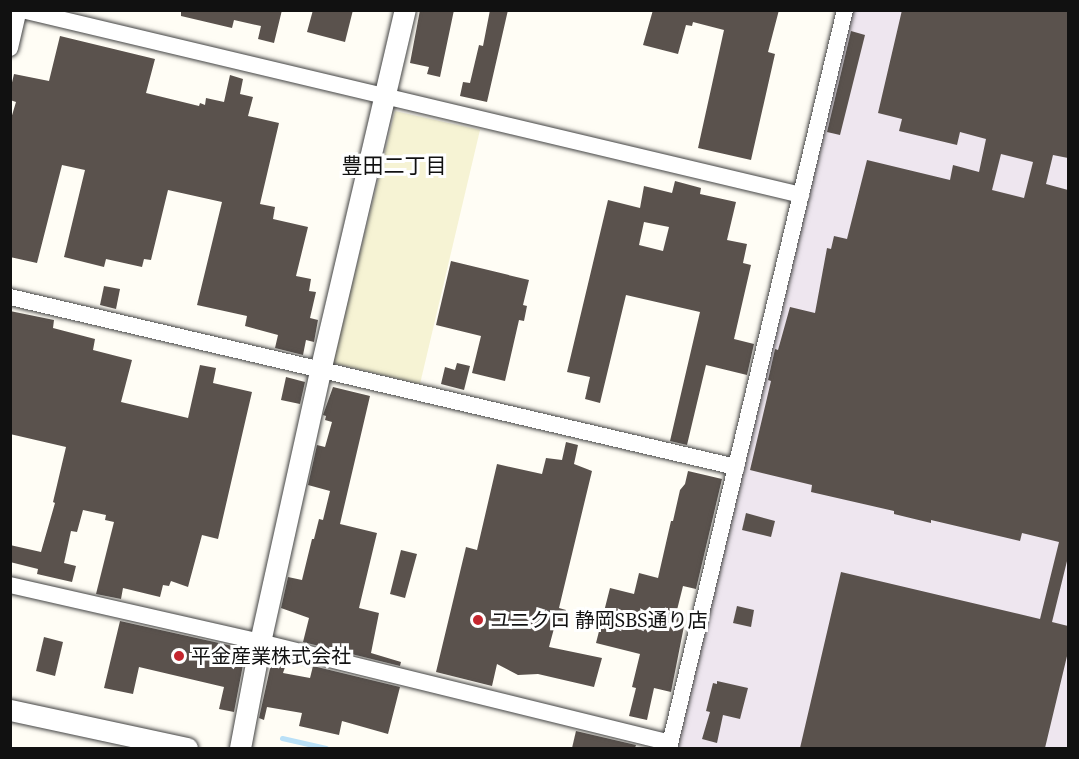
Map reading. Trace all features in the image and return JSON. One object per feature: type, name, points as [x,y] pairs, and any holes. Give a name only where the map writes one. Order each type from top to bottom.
[{"type":"street","points":[[10,48],[21,10],[801,195]]},
{"type":"street","points":[[240,748],[260,642],[320,371],[405,10]]},
{"type":"street","points":[[10,585],[260,642],[669,746],[845,10]]},
{"type":"street","points":[[10,297],[736,467]]},
{"type":"street","points":[[10,710],[188,748]]},
{"type":"shaded area","points":[[844,11],[1068,11],[1068,748],[670,748]]},
{"type":"shaded area","points":[[395,111],[480,130],[420,384],[333,363]]},
{"type":"building","points":[[181,10],[282,10],[274,43],[258,39],[261,26],[234,20],[232,28],[181,16]]},
{"type":"building","points":[[313,10],[353,10],[345,42],[307,32]]},
{"type":"building","points":[[420,10],[454,10],[440,77],[427,74],[429,67],[410,63]]},
{"type":"building","points":[[490,10],[508,10],[487,102],[460,96],[463,82],[470,83],[479,45],[483,46]]},
{"type":"building","points":[[653,10],[779,10],[768,52],[775,54],[751,160],[698,148],[724,30],[693,22],[692,26],[686,25],[678,54],[643,45]]},
{"type":"building","points":[[902,10],[1068,10],[1068,158],[1053,155],[1046,184],[1068,190],[1068,557],[1052,622],[1068,626],[1068,652],[1045,748],[800,748],[841,572],[1040,619],[1059,542],[1022,533],[1020,541],[931,520],[931,523],[894,514],[894,511],[811,492],[812,485],[750,470],[771,381],[768,380],[775,349],[778,350],[790,307],[815,313],[827,248],[831,249],[834,236],[847,239],[867,160],[950,180],[953,165],[979,172],[986,139],[960,132],[957,145],[899,131],[902,119],[878,113]],"holes":[[[1001,154],[1033,162],[1024,198],[992,190]]]},
{"type":"building","points":[[851,31],[865,35],[840,135],[827,132]]},
{"type":"building","points":[[60,36],[155,59],[146,93],[199,106],[200,103],[205,105],[206,98],[224,102],[230,75],[243,79],[240,94],[253,97],[248,116],[279,123],[260,204],[275,207],[273,219],[308,227],[296,276],[311,279],[309,291],[316,292],[310,318],[318,320],[314,342],[306,340],[303,355],[275,348],[278,335],[245,326],[247,316],[197,305],[222,202],[168,190],[151,260],[144,259],[142,267],[106,259],[104,267],[64,257],[85,170],[62,165],[37,263],[10,257],[10,122],[16,102],[10,100],[10,91],[14,74],[49,81]]},
{"type":"building","points":[[675,181],[701,188],[700,194],[736,202],[727,240],[747,244],[743,263],[751,265],[734,339],[754,344],[747,375],[706,365],[687,445],[670,441],[700,312],[626,295],[600,403],[585,399],[590,377],[567,372],[608,200],[640,208],[644,186],[672,193]],"holes":[[[644,222],[669,227],[663,251],[639,245]]]},
{"type":"building","points":[[451,261],[529,280],[523,305],[527,306],[524,321],[519,320],[505,381],[472,373],[481,336],[436,325]]},
{"type":"building","points":[[104,286],[120,289],[116,309],[100,305]]},
{"type":"building","points":[[10,311],[54,320],[53,328],[95,339],[93,350],[132,360],[121,402],[188,418],[200,365],[216,368],[213,383],[252,392],[218,539],[202,535],[188,587],[171,581],[169,586],[163,585],[160,597],[123,588],[121,599],[96,594],[114,522],[105,520],[106,515],[83,510],[77,532],[71,531],[64,563],[76,566],[72,582],[37,574],[38,569],[10,562],[10,545],[41,552],[55,503],[53,502],[66,447],[10,434]]},
{"type":"building","points":[[457,363],[470,366],[464,390],[441,384],[445,367],[455,370]]},
{"type":"building","points":[[286,377],[305,382],[300,404],[281,400]]},
{"type":"building","points":[[333,387],[370,396],[340,524],[377,533],[359,608],[379,613],[371,653],[401,662],[400,666],[303,642],[309,618],[281,608],[288,577],[302,580],[312,539],[314,539],[319,519],[323,520],[330,491],[308,485],[317,445],[325,447],[332,422],[325,420],[326,416],[323,415]]},
{"type":"building","points":[[566,442],[578,445],[574,464],[592,471],[559,608],[566,610],[564,622],[556,621],[549,647],[602,658],[594,687],[538,674],[518,675],[497,664],[492,686],[436,672],[466,547],[477,550],[497,464],[542,474],[546,458],[562,460]]},
{"type":"building","points":[[688,471],[722,479],[696,589],[683,586],[676,614],[686,616],[671,692],[654,688],[647,720],[629,716],[636,688],[632,687],[640,654],[596,643],[610,588],[634,594],[639,573],[658,578],[671,521],[673,521],[680,490],[685,484]]},
{"type":"building","points":[[746,513],[775,521],[771,537],[742,530]]},
{"type":"building","points":[[401,550],[417,554],[405,598],[390,594]]},
{"type":"building","points":[[737,606],[754,610],[751,627],[733,623]]},
{"type":"building","name":"平金産業株式会社","points":[[120,621],[246,649],[234,712],[219,709],[224,687],[139,667],[133,694],[104,688]]},
{"type":"building","points":[[44,637],[63,642],[55,676],[36,671]]},
{"type":"building","points":[[271,664],[285,667],[283,673],[310,678],[313,666],[400,687],[388,734],[342,721],[339,735],[299,726],[302,713],[267,707],[264,720],[259,718]]},
{"type":"building","points":[[717,681],[748,688],[740,719],[723,715],[717,743],[702,739],[710,712],[706,711],[713,683],[717,684]]},
{"type":"building","points":[[576,731],[636,745],[635,748],[572,748]]},
{"type":"waterway","points":[[282,738],[326,748]]},
{"type":"place","name":"ユニクロ 静岡SBS通り店","points":[[478,620]]},
{"type":"place","name":"平金産業株式会社","points":[[179,656]]},
{"type":"district","name":"豊田二丁目","points":[[394,166]]}]
